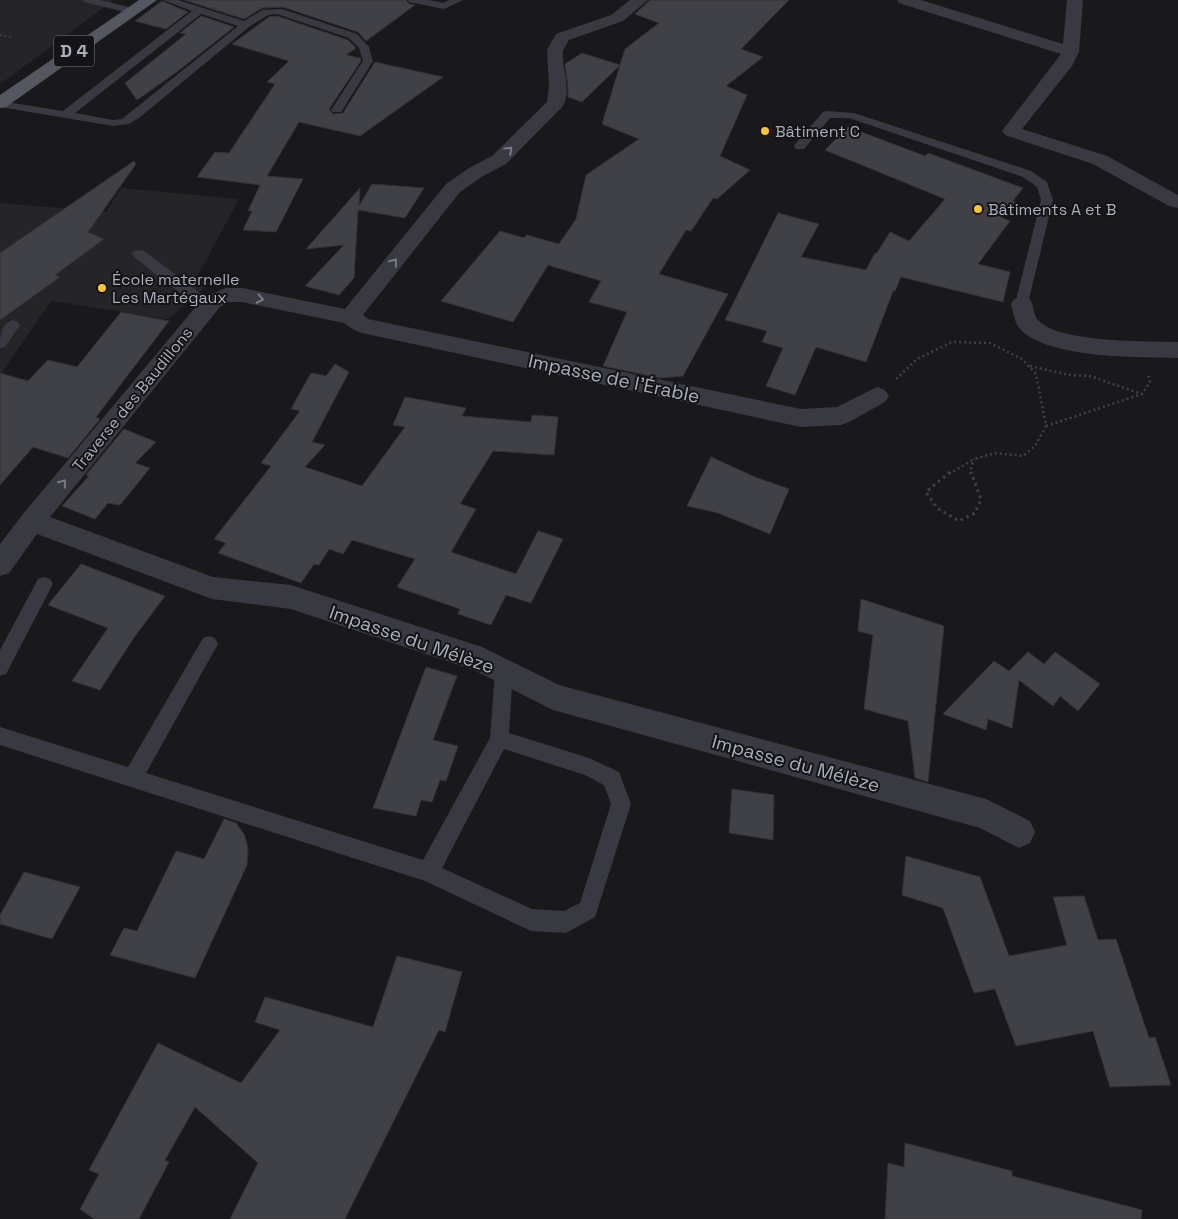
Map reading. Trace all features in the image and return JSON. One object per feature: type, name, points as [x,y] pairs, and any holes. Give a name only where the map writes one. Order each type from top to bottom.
[{"type":"main road","name":"D 4","points":[[0,104],[148,0]]},
{"type":"street","points":[[212,302],[226,295],[242,295],[350,317],[453,188],[476,172],[499,160],[556,103],[558,85],[555,50],[562,37],[617,18],[640,0]]},
{"type":"street","points":[[905,0],[1071,52]]},
{"type":"street","points":[[1075,0],[1071,52],[1066,62],[1011,131],[1100,160],[1176,202],[1178,201]]},
{"type":"street","name":"Traverse des Baudillons","points":[[0,565],[32,520],[212,302]]},
{"type":"street","points":[[1022,304],[1027,322],[1042,335],[1066,343],[1178,350]]},
{"type":"street","name":"Impasse de l'Érable","points":[[350,317],[362,325],[801,418],[842,416],[877,396]]},
{"type":"street","name":"Impasse du Mélèze","points":[[32,520],[212,588],[290,598],[482,660],[554,697],[986,814],[1019,832]]},
{"type":"lane","points":[[88,0],[133,11]]},
{"type":"lane","points":[[168,0],[245,25]]},
{"type":"lane","points":[[413,0],[444,6],[458,0]]},
{"type":"lane","points":[[65,115],[200,10]]},
{"type":"lane","points":[[0,104],[113,123],[125,122],[135,116],[245,25],[266,12],[278,11],[353,36],[364,47],[368,61],[337,110]]},
{"type":"lane","points":[[800,146],[827,114],[850,115],[1027,174],[1043,185],[1047,200],[1022,304]]},
{"type":"lane","points":[[139,254],[195,296],[212,302]]},
{"type":"lane","points":[[0,342],[13,324]]},
{"type":"lane","points":[[0,668],[44,584]]},
{"type":"lane","points":[[132,779],[209,644]]},
{"type":"lane","points":[[428,872],[499,739],[504,671]]},
{"type":"lane","points":[[0,736],[428,872],[531,920],[566,922],[588,910],[621,804],[612,779],[589,767],[499,739]]},
{"type":"path","points":[[0,35],[11,37]]},
{"type":"path","points":[[877,396],[917,359],[952,342],[990,343],[1022,359],[1036,374],[1046,426],[1035,446],[1023,456],[997,453],[974,459],[941,479],[926,492],[937,508],[958,521],[975,513],[981,499],[970,471],[974,459]]},
{"type":"path","points":[[1046,426],[1142,394],[1150,382],[1146,367],[1136,348]]},
{"type":"path","points":[[1029,366],[1069,375],[1090,376],[1142,394]]},
{"type":"shaded area","points":[[0,0],[114,0],[0,84]]},
{"type":"shaded area","name":"École maternelle Les Martégaux","points":[[121,188],[239,199],[197,277],[212,281],[168,319],[51,301],[0,375],[0,203],[106,212]]},
{"type":"building","points":[[184,0],[406,0],[409,4],[415,5],[366,41],[358,32],[283,7],[262,8],[244,19]]},
{"type":"building","points":[[650,0],[789,0],[741,49],[763,57],[726,86],[747,95],[720,156],[750,170],[717,199],[713,198],[691,231],[686,230],[659,274],[728,294],[683,376],[660,378],[603,366],[627,312],[589,302],[601,281],[548,265],[513,322],[441,301],[500,231],[524,238],[527,235],[559,244],[576,219],[586,175],[639,139],[602,124],[625,49],[659,23],[635,14]]},
{"type":"building","points":[[162,1],[188,12],[166,29],[135,21]]},
{"type":"building","points":[[201,16],[234,27],[137,100],[125,83],[186,34],[180,33]]},
{"type":"building","points":[[277,16],[348,40],[356,48],[346,55],[360,58],[361,61],[329,109],[333,114],[343,113],[375,62],[443,77],[360,136],[299,122],[267,176],[303,179],[276,232],[243,230],[252,211],[248,211],[260,185],[197,177],[215,152],[229,153],[275,84],[267,82],[289,61],[232,44],[269,17]]},
{"type":"building","points":[[582,53],[620,65],[582,102],[568,97],[565,64]]},
{"type":"building","points":[[848,127],[925,156],[928,153],[1023,188],[1013,201],[1016,202],[1002,218],[1010,221],[978,264],[1010,272],[1003,302],[901,277],[895,291],[893,291],[866,362],[816,347],[795,395],[766,386],[783,348],[762,342],[767,331],[725,320],[778,213],[819,224],[801,257],[866,270],[890,232],[909,241],[945,199],[825,150]]},
{"type":"building","points":[[134,161],[136,164],[88,232],[104,239],[55,275],[60,277],[0,320],[0,253]]},
{"type":"building","points":[[372,184],[424,188],[405,218],[358,210],[354,278],[339,295],[305,286],[344,245],[306,249],[360,188],[359,206]]},
{"type":"building","points":[[121,312],[169,321],[96,417],[100,419],[68,458],[33,447],[0,485],[0,373],[28,381],[48,360],[77,367]]},
{"type":"building","points":[[335,364],[349,372],[312,442],[325,445],[305,467],[362,486],[405,427],[393,425],[405,397],[466,408],[462,416],[531,422],[532,415],[558,417],[554,455],[493,451],[460,504],[476,509],[451,552],[516,574],[538,531],[563,539],[531,603],[506,595],[491,625],[458,614],[460,609],[397,587],[415,559],[352,540],[343,554],[329,549],[319,565],[314,564],[301,583],[218,553],[226,543],[214,539],[271,466],[261,463],[300,411],[291,409],[311,373],[326,376]]},
{"type":"building","points":[[124,429],[156,442],[135,463],[150,468],[120,505],[108,503],[95,519],[62,506],[89,476],[86,475]]},
{"type":"building","points":[[711,457],[755,477],[789,489],[770,534],[718,513],[687,506]]},
{"type":"building","points":[[81,564],[165,596],[135,636],[100,690],[72,681],[108,628],[48,605]]},
{"type":"building","points":[[861,599],[944,626],[928,782],[915,778],[908,721],[864,709],[873,635],[858,631]]},
{"type":"building","points":[[1028,652],[1044,664],[1055,652],[1100,684],[1078,711],[1060,696],[1053,706],[1019,680],[1012,728],[988,719],[986,730],[943,714],[994,661],[1009,671]]},
{"type":"building","points":[[426,667],[457,676],[433,740],[458,746],[446,781],[440,780],[432,802],[421,800],[416,816],[373,808]]},
{"type":"building","points":[[732,789],[774,795],[773,840],[729,833]]},
{"type":"building","points":[[224,819],[236,823],[244,834],[248,848],[247,865],[195,978],[110,955],[124,928],[137,931],[176,851],[204,859]]},
{"type":"building","points":[[906,856],[980,877],[1009,956],[1067,945],[1053,897],[1084,896],[1098,940],[1116,939],[1149,1038],[1155,1037],[1171,1085],[1110,1087],[1093,1031],[1016,1046],[995,989],[974,993],[943,908],[902,895]]},
{"type":"building","points":[[24,872],[80,887],[52,939],[0,924],[0,915]]},
{"type":"building","points":[[397,956],[462,972],[445,1032],[439,1030],[345,1219],[230,1219],[258,1163],[195,1107],[165,1160],[169,1162],[139,1219],[94,1219],[80,1209],[99,1174],[89,1170],[158,1043],[241,1083],[280,1030],[255,1022],[265,997],[373,1027]]},
{"type":"building","points":[[905,1143],[1012,1171],[1012,1176],[1142,1210],[1141,1219],[885,1219],[888,1163],[904,1167]]},
{"type":"place","name":"Bâtiment C","points":[[765,131]]},
{"type":"place","name":"Bâtiments A et B","points":[[978,209]]},
{"type":"place","name":"École maternelle Les Martégaux","points":[[102,288]]}]
